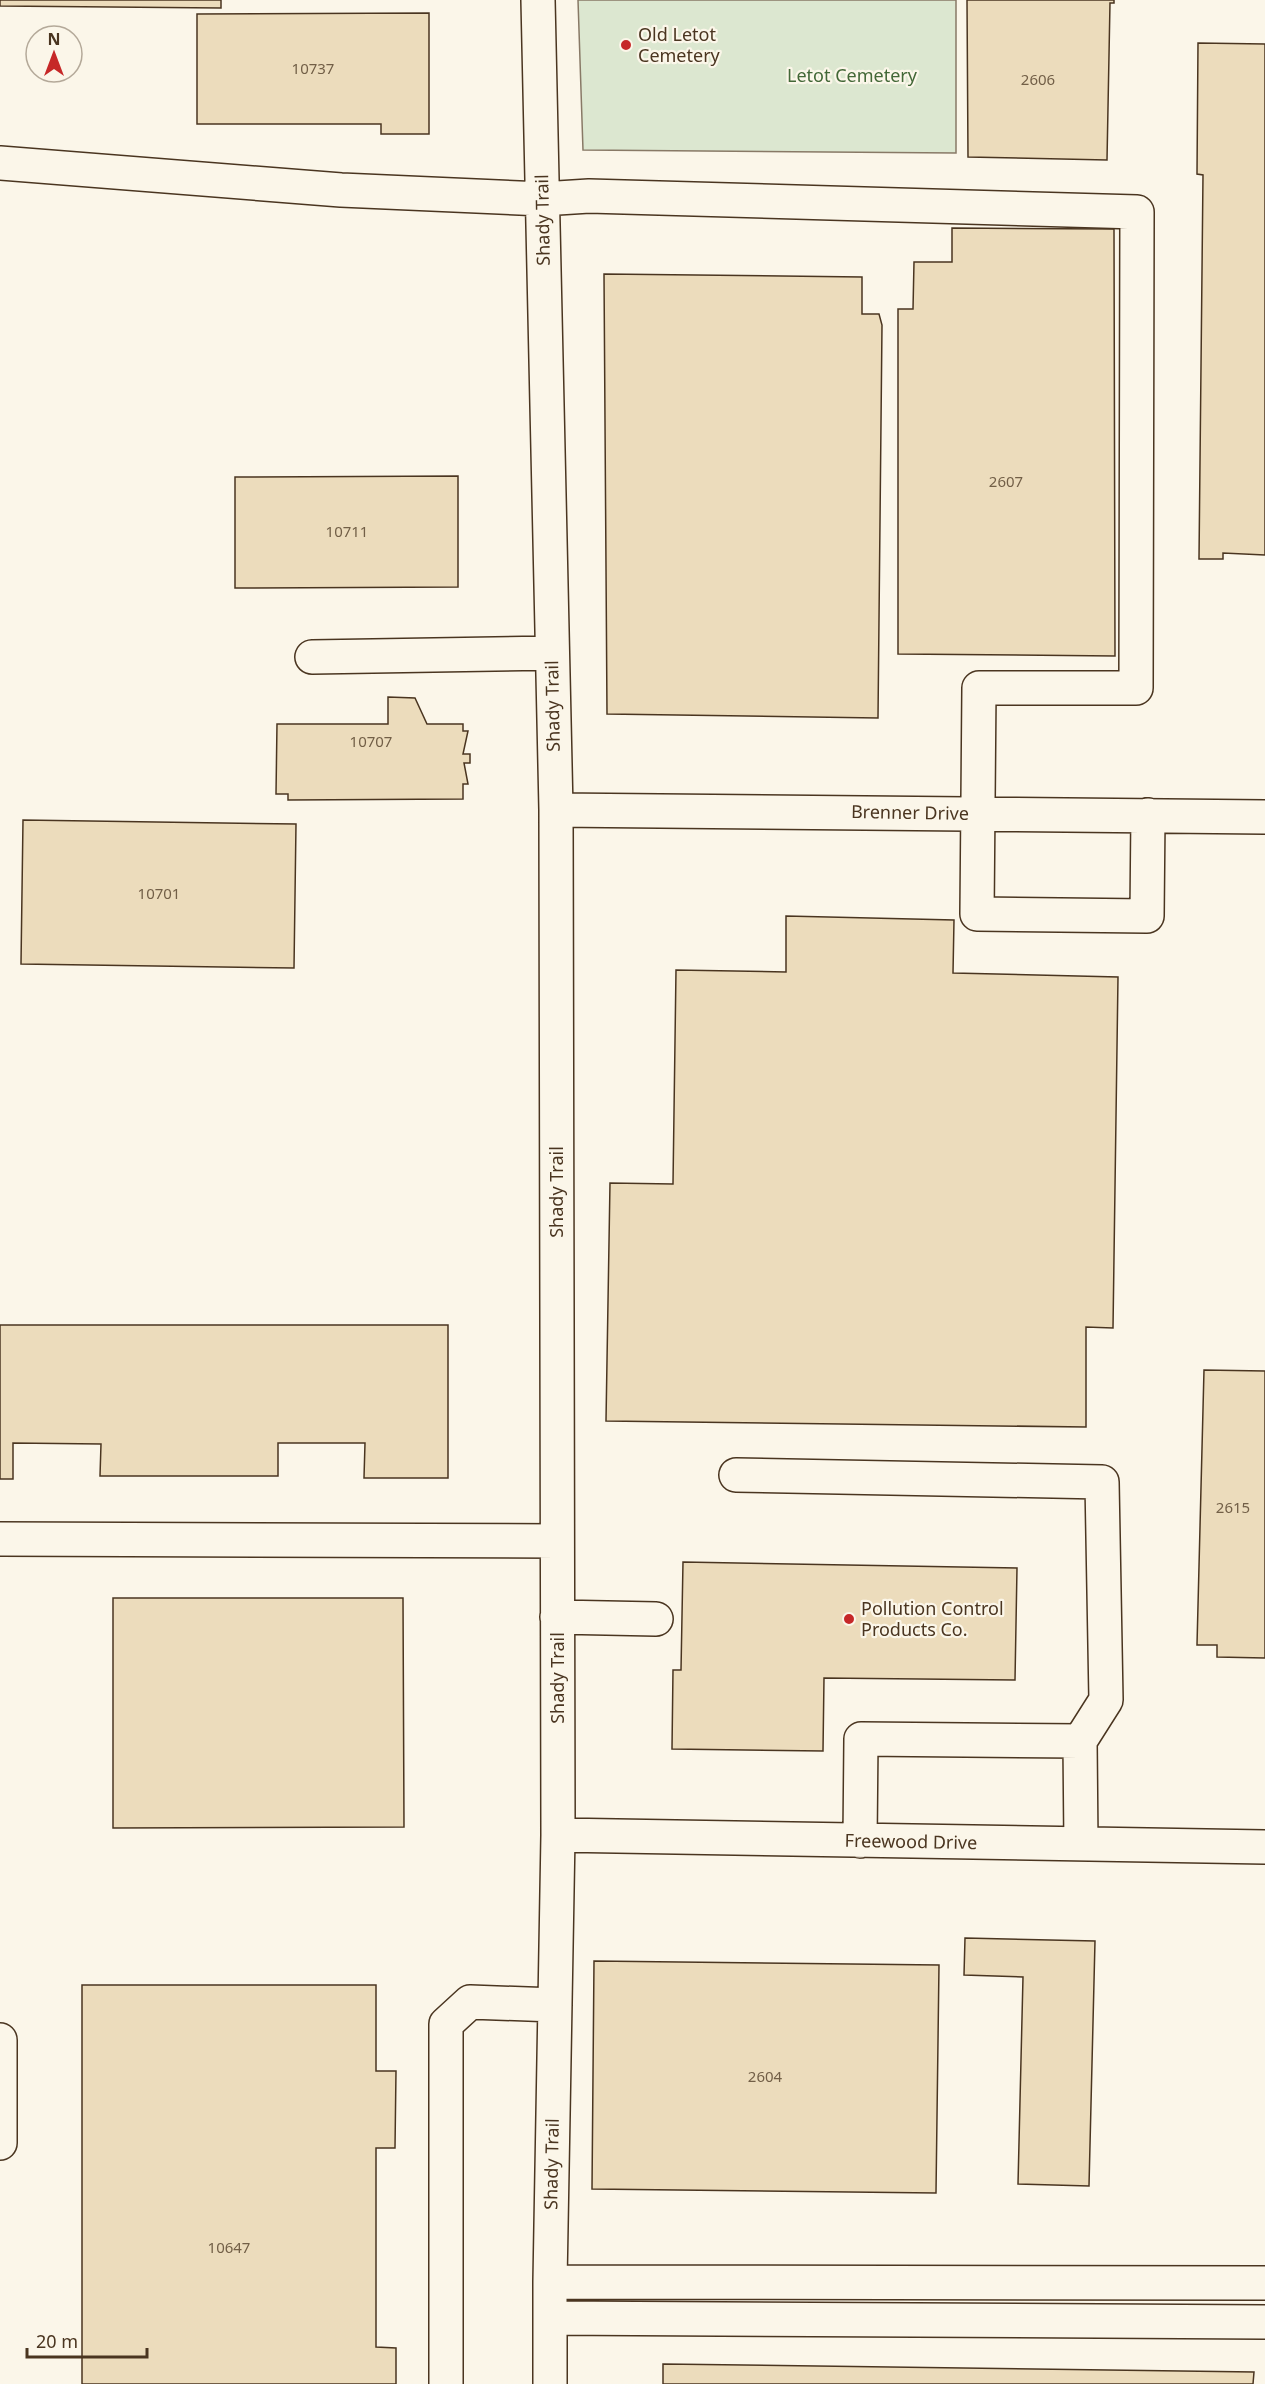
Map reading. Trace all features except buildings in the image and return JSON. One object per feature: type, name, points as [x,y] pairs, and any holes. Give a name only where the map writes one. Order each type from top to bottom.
[{"type":"street","name":"Shady Trail","points":[[538,0],[556,810],[558,1835],[550,2384]]},
{"type":"street","points":[[0,163],[342,190],[542,199],[589,196],[1137,212],[1136,688],[979,688],[977,914],[1147,916],[1148,815]]},
{"type":"street","points":[[312,657],[552,653]]},
{"type":"street","name":"Brenner Drive","points":[[556,810],[1265,817]]},
{"type":"street","points":[[736,1475],[1102,1482],[1106,1700],[1080,1741],[1081,1844]]},
{"type":"street","points":[[0,1539],[557,1541]]},
{"type":"street","points":[[557,1617],[656,1619]]},
{"type":"street","points":[[860,1841],[861,1739],[1080,1741]]},
{"type":"street","name":"Freewood Drive","points":[[558,1835],[1265,1847]]},
{"type":"street","points":[[446,2384],[446,2024],[470,2002],[555,2005]]},
{"type":"street","points":[[0,2040],[0,2143]]},
{"type":"street","points":[[550,2282],[1265,2283]]},
{"type":"street","points":[[550,2318],[1256,2320],[1265,2322]]},
{"type":"green space","name":"Letot Cemetery","points":[[578,0],[956,0],[956,153],[583,150]]},
{"type":"place","name":"Old Letot Cemetery","points":[[626,45]]},
{"type":"place","name":"Pollution Control Products Co.","points":[[849,1619]]}]
